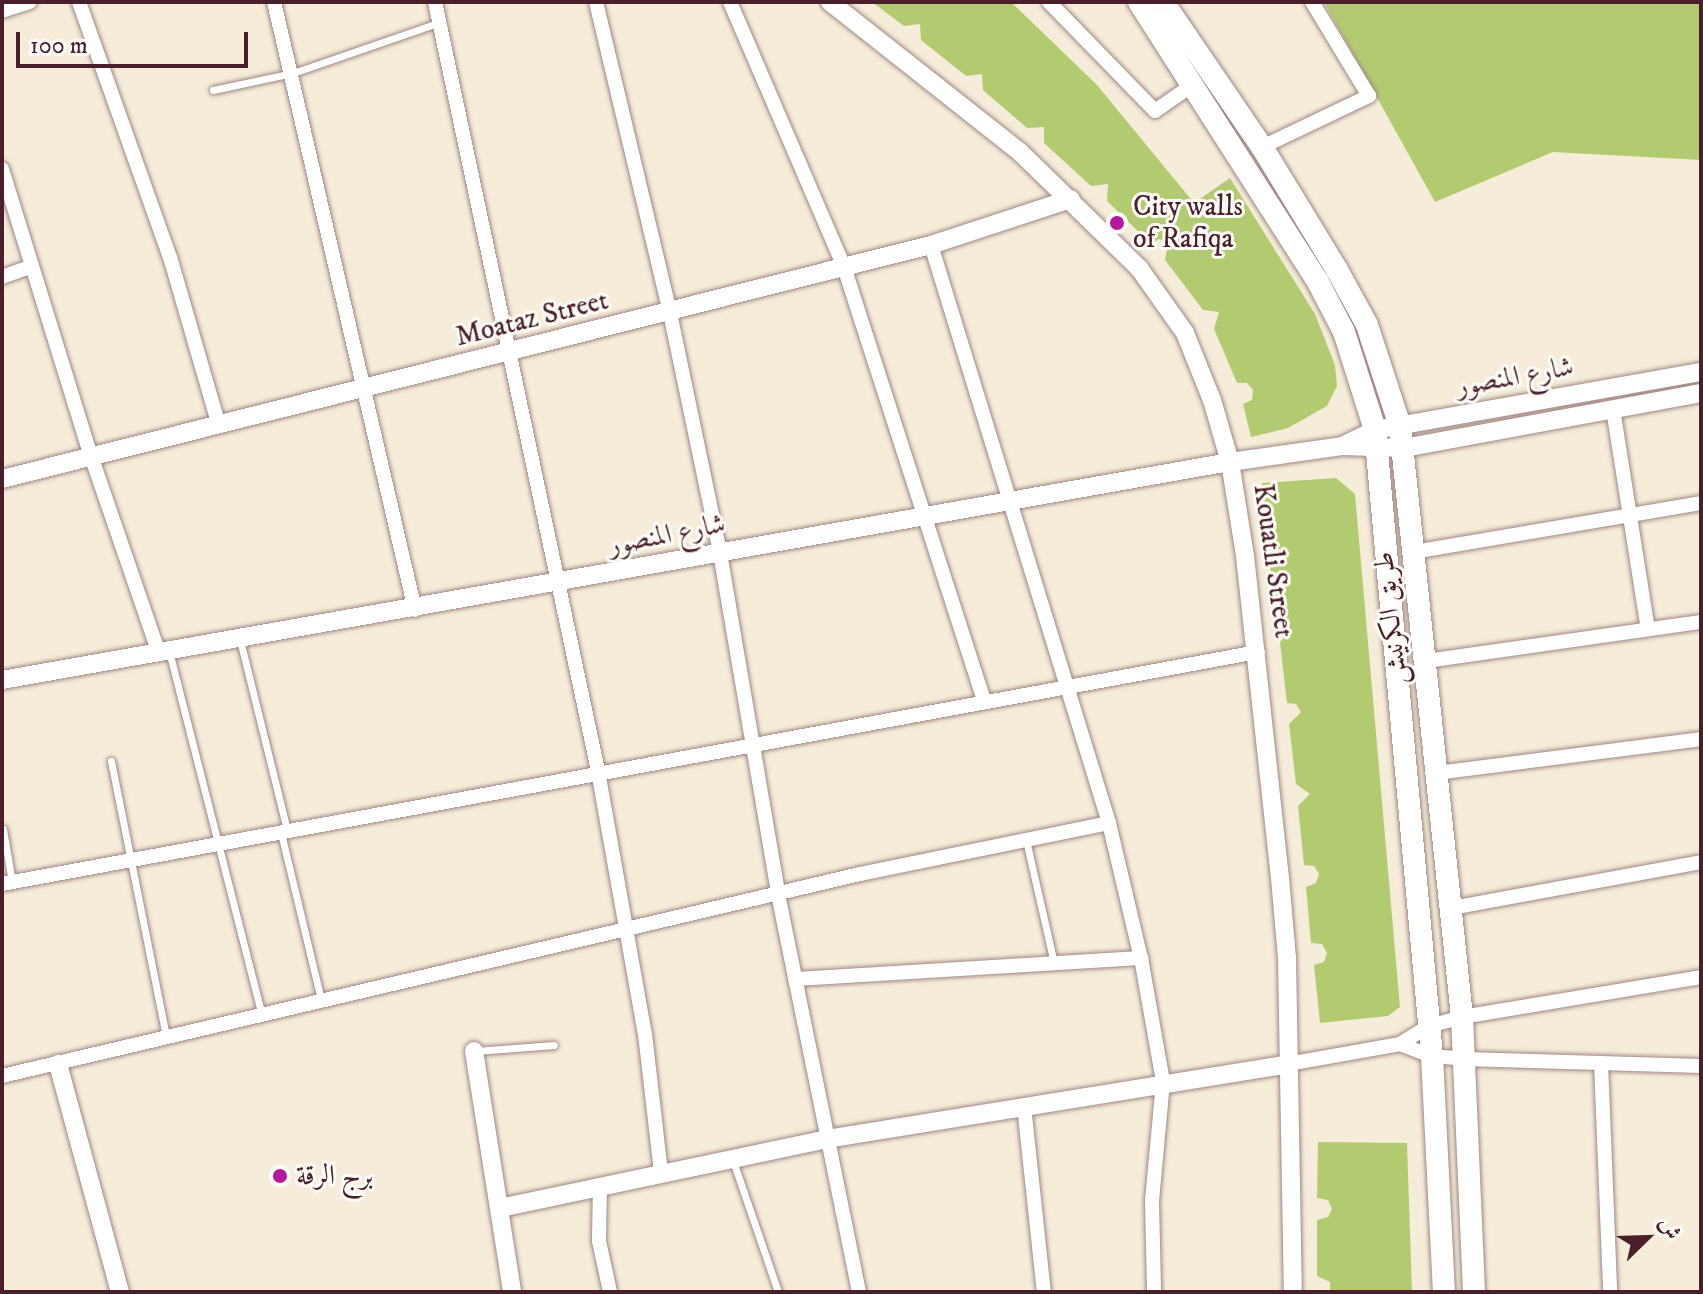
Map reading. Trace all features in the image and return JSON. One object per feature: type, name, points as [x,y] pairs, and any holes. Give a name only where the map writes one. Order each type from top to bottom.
[{"type":"main road","name":"طريق الكرنيش","points":[[1139,2],[1195,83],[1344,332],[1377,441],[1432,1056],[1444,1292]]},
{"type":"main road","name":"طريق الكرنيش","points":[[1163,2],[1262,147],[1367,325],[1402,437],[1462,1017],[1474,1292]]},
{"type":"street","points":[[2,11],[30,2]]},
{"type":"street","points":[[79,2],[170,257],[219,426]]},
{"type":"street","points":[[274,2],[367,386],[415,610]]},
{"type":"street","points":[[435,2],[442,21],[509,355],[598,771],[624,931],[645,1034],[661,1173]]},
{"type":"street","points":[[596,2],[670,313],[720,553],[756,742],[778,894],[855,1291]]},
{"type":"street","points":[[730,2],[844,267],[927,515],[984,701]]},
{"type":"street","name":"Kouatli Street","points":[[830,2],[1071,199],[1139,268],[1185,333],[1230,462],[1258,652],[1287,958],[1293,1292]]},
{"type":"street","points":[[1049,2],[1155,111],[1195,83]]},
{"type":"street","points":[[1262,147],[1369,96],[1312,2]]},
{"type":"street","points":[[2,169],[90,456],[164,652]]},
{"type":"street","name":"Moataz Street","points":[[2,479],[367,386],[509,355],[931,245],[1071,199]]},
{"type":"street","points":[[931,245],[1014,500],[1109,823],[1141,958],[1163,1082],[1152,1201],[1154,1292]]},
{"type":"street","points":[[2,277],[32,266]]},
{"type":"street","name":"شارع المنصور","points":[[1402,437],[1701,372]]},
{"type":"street","name":"شارع المنصور","points":[[2,680],[415,610],[1230,462],[1613,409],[1701,393]]},
{"type":"street","points":[[1613,409],[1626,514],[1648,629]]},
{"type":"street","points":[[1414,552],[1701,503]]},
{"type":"street","points":[[1426,661],[1701,622]]},
{"type":"street","points":[[7,883],[598,771],[1258,652]]},
{"type":"street","points":[[1437,773],[1701,739]]},
{"type":"street","points":[[2,1076],[778,894],[1109,823]]},
{"type":"street","points":[[1451,908],[1701,862]]},
{"type":"street","points":[[795,979],[1141,958]]},
{"type":"street","points":[[500,1208],[827,1139],[1400,1044],[1429,1026],[1462,1017],[1701,977]]},
{"type":"street","points":[[1400,1044],[1432,1056],[1465,1059],[1701,1066]]},
{"type":"street","points":[[474,1051],[512,1292]]},
{"type":"street","points":[[1601,1063],[1610,1292]]},
{"type":"street","points":[[58,1064],[120,1292]]},
{"type":"street","points":[[1024,1106],[1044,1292]]},
{"type":"street","points":[[600,1187],[599,1241],[610,1292]]},
{"type":"lane","points":[[213,90],[293,73],[442,21]]},
{"type":"lane","points":[[240,640],[322,1002]]},
{"type":"lane","points":[[164,652],[262,1016]]},
{"type":"lane","points":[[111,761],[127,860],[166,1038]]},
{"type":"lane","points":[[3,829],[7,883]]},
{"type":"lane","points":[[1026,840],[1054,964]]},
{"type":"lane","points":[[474,1051],[554,1045]]},
{"type":"lane","points":[[732,1159],[778,1292]]},
{"type":"green space","points":[[872,2],[1011,2],[1097,85],[1194,203],[1230,178],[1315,314],[1335,365],[1337,386],[1327,406],[1288,428],[1251,437],[1243,404],[1252,400],[1253,390],[1247,383],[1237,383],[1214,329],[1219,312],[1203,310],[1165,260],[1168,243],[1159,239],[1151,244],[1107,201],[1108,184],[1091,186],[1044,143],[1044,127],[1027,128],[983,90],[982,74],[966,76],[921,40],[920,24],[904,26]]},
{"type":"green space","points":[[1324,2],[1701,2],[1701,160],[1553,152],[1435,202]]},
{"type":"green space","points":[[1336,478],[1355,494],[1400,1007],[1388,1016],[1320,1023],[1314,965],[1324,962],[1327,953],[1322,944],[1311,943],[1306,887],[1316,883],[1319,874],[1314,866],[1304,865],[1298,806],[1310,794],[1296,784],[1289,724],[1301,712],[1296,704],[1287,703],[1280,642],[1291,630],[1286,622],[1277,621],[1270,565],[1282,552],[1268,543],[1262,483]]},
{"type":"green space","points":[[1318,1142],[1407,1143],[1412,1292],[1330,1292],[1330,1282],[1317,1276],[1317,1220],[1328,1217],[1332,1209],[1328,1200],[1317,1198]]},
{"type":"place","name":"City walls of Rafiqa","points":[[1117,223]]},
{"type":"place","name":"برج الرقة","points":[[280,1176]]}]
